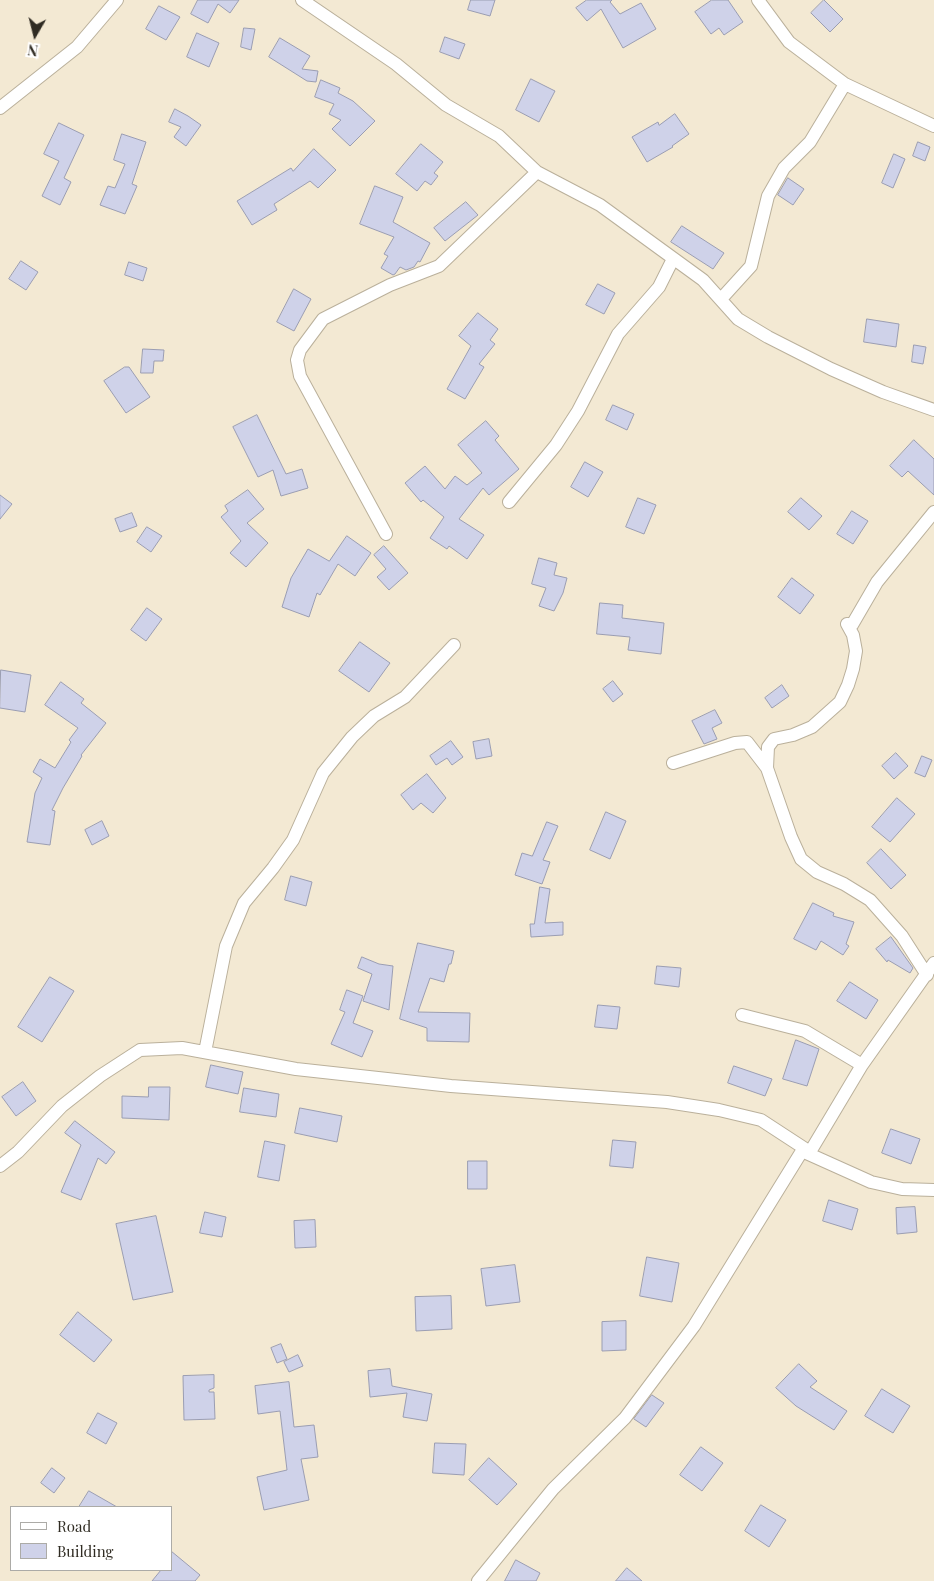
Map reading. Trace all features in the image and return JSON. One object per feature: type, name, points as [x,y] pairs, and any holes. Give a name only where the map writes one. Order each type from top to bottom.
[{"type":"street","points":[[0,108],[77,46],[118,0]]},
{"type":"street","points":[[302,0],[396,64],[446,105],[499,136],[537,172],[600,205],[703,280],[738,319],[768,337],[857,381],[934,410]]},
{"type":"street","points":[[758,0],[789,42],[845,84],[934,126]]},
{"type":"street","points":[[721,299],[751,266],[768,196],[784,168],[810,142],[845,84]]},
{"type":"street","points":[[386,534],[300,376],[298,360],[300,350],[323,319],[390,284],[440,266],[537,172]]},
{"type":"street","points":[[509,502],[556,445],[578,411],[618,334],[659,286],[673,259]]},
{"type":"street","points":[[767,768],[768,747],[774,740],[812,727],[840,702],[848,686],[856,651],[853,635],[847,624],[852,625],[877,582],[934,512]]},
{"type":"street","points":[[205,1052],[226,946],[244,903],[293,840],[323,773],[352,736],[374,716],[405,697],[454,645]]},
{"type":"street","points":[[673,763],[735,743],[747,742],[767,768],[791,837],[801,859],[818,872],[844,884],[870,900],[902,936],[926,975]]},
{"type":"street","points":[[478,1581],[553,1489],[625,1418],[694,1326],[862,1065],[934,963]]},
{"type":"street","points":[[742,1015],[804,1030],[862,1065]]},
{"type":"street","points":[[0,1166],[18,1152],[62,1106],[100,1076],[140,1050],[182,1048],[296,1069],[451,1086],[667,1102],[719,1110],[761,1120],[806,1152],[871,1182],[902,1189],[934,1190]]},
{"type":"building","points":[[198,0],[239,0],[230,13],[218,4],[208,23],[191,14]]},
{"type":"building","points":[[471,0],[495,0],[490,16],[468,10]]},
{"type":"building","points":[[587,0],[612,0],[610,2],[620,14],[641,3],[656,29],[623,48],[601,9],[587,21],[576,8]]},
{"type":"building","points":[[712,0],[728,0],[743,22],[724,35],[719,28],[711,34],[695,12]]},
{"type":"building","points":[[824,0],[843,19],[830,32],[811,13]]},
{"type":"building","points":[[159,6],[180,17],[166,40],[146,29]]},
{"type":"building","points":[[244,28],[255,29],[251,50],[241,47]]},
{"type":"building","points":[[197,33],[219,43],[209,67],[187,57]]},
{"type":"building","points":[[445,37],[465,44],[459,59],[440,52]]},
{"type":"building","points":[[280,38],[310,56],[302,69],[318,71],[316,82],[307,81],[269,57]]},
{"type":"building","points":[[531,79],[555,91],[539,122],[516,110]]},
{"type":"building","points":[[321,80],[340,88],[338,93],[353,101],[375,121],[350,146],[332,129],[341,120],[329,114],[334,104],[315,97]]},
{"type":"building","points":[[175,109],[201,125],[186,146],[174,137],[181,127],[169,122]]},
{"type":"building","points":[[675,114],[689,134],[673,147],[647,162],[632,137],[658,122],[659,125]]},
{"type":"building","points":[[59,123],[84,135],[64,178],[71,182],[60,205],[42,196],[59,161],[44,154]]},
{"type":"building","points":[[122,134],[146,142],[132,184],[137,186],[125,214],[100,205],[108,186],[115,188],[125,164],[114,160]]},
{"type":"building","points":[[918,142],[930,147],[925,161],[913,156]]},
{"type":"building","points":[[421,144],[443,162],[434,173],[438,176],[431,185],[425,181],[417,191],[396,174]]},
{"type":"building","points":[[314,149],[336,170],[318,188],[310,181],[274,204],[277,210],[252,225],[237,201],[291,168],[293,171]]},
{"type":"building","points":[[894,154],[905,159],[893,188],[882,183]]},
{"type":"building","points":[[788,178],[804,189],[793,205],[778,195]]},
{"type":"building","points":[[375,186],[403,197],[393,222],[430,243],[420,262],[418,261],[414,267],[406,270],[400,267],[393,275],[381,268],[388,256],[384,254],[394,237],[360,224]]},
{"type":"building","points":[[466,202],[478,215],[445,241],[434,228]]},
{"type":"building","points":[[682,226],[724,253],[713,269],[671,242]]},
{"type":"building","points":[[21,261],[38,272],[26,290],[9,279]]},
{"type":"building","points":[[129,262],[147,268],[143,281],[125,275]]},
{"type":"building","points":[[598,284],[615,293],[604,314],[586,305]]},
{"type":"building","points":[[294,289],[311,299],[294,331],[277,322]]},
{"type":"building","points":[[478,313],[498,329],[490,340],[495,344],[479,364],[484,367],[465,399],[447,389],[471,346],[459,336]]},
{"type":"building","points":[[867,319],[899,324],[896,347],[864,342]]},
{"type":"building","points":[[914,345],[926,347],[923,364],[912,362]]},
{"type":"building","points":[[143,349],[164,350],[163,361],[154,361],[153,373],[141,373]]},
{"type":"building","points":[[125,367],[129,367],[150,397],[126,413],[104,381]]},
{"type":"building","points":[[613,405],[634,414],[627,430],[606,420]]},
{"type":"building","points":[[257,415],[286,474],[302,469],[308,488],[281,496],[273,470],[258,477],[233,427]]},
{"type":"building","points":[[486,421],[499,436],[495,440],[519,469],[489,495],[483,488],[459,519],[484,535],[467,559],[449,546],[447,549],[430,538],[444,517],[423,500],[421,502],[405,483],[425,466],[445,489],[455,476],[467,485],[482,473],[458,445]]},
{"type":"building","points":[[914,440],[934,459],[934,495],[908,471],[902,477],[890,466]]},
{"type":"building","points":[[585,462],[603,472],[588,497],[571,487]]},
{"type":"building","points":[[248,490],[264,509],[247,523],[268,543],[246,567],[230,553],[241,541],[221,517],[228,511],[225,506]]},
{"type":"building","points":[[0,495],[12,504],[0,519]]},
{"type":"building","points":[[638,498],[656,505],[644,534],[626,527]]},
{"type":"building","points":[[801,498],[822,516],[809,530],[788,512]]},
{"type":"building","points":[[852,511],[868,521],[853,544],[837,534]]},
{"type":"building","points":[[132,513],[137,526],[120,532],[115,519]]},
{"type":"building","points":[[147,527],[162,536],[151,552],[137,542]]},
{"type":"building","points":[[347,536],[371,553],[355,576],[338,564],[320,595],[317,593],[309,617],[282,607],[291,578],[308,549],[329,561]]},
{"type":"building","points":[[384,546],[408,573],[389,590],[377,577],[386,569],[374,555]]},
{"type":"building","points":[[539,558],[557,563],[554,575],[567,578],[563,593],[554,611],[539,606],[546,588],[532,584]]},
{"type":"building","points":[[792,578],[814,595],[800,614],[778,597]]},
{"type":"building","points":[[600,603],[623,605],[622,618],[664,623],[661,654],[628,650],[630,637],[597,634]]},
{"type":"building","points":[[147,608],[162,619],[146,641],[131,630]]},
{"type":"building","points":[[360,642],[390,663],[369,692],[339,671]]},
{"type":"building","points":[[1,670],[31,675],[25,712],[0,708]]},
{"type":"building","points":[[613,681],[623,694],[613,702],[603,689]]},
{"type":"building","points":[[61,682],[84,699],[81,703],[106,723],[81,755],[52,810],[55,811],[50,845],[27,842],[35,793],[42,778],[33,772],[40,759],[55,768],[71,742],[69,740],[78,728],[45,705]]},
{"type":"building","points":[[782,685],[789,696],[772,708],[765,698]]},
{"type":"building","points":[[715,710],[722,723],[712,728],[717,739],[704,744],[692,721]]},
{"type":"building","points":[[489,739],[492,756],[476,759],[473,742]]},
{"type":"building","points":[[451,741],[463,757],[452,765],[447,758],[436,765],[430,756]]},
{"type":"building","points":[[896,753],[908,766],[894,779],[882,766]]},
{"type":"building","points":[[922,756],[932,760],[925,777],[915,773]]},
{"type":"building","points":[[427,774],[446,798],[433,813],[421,803],[413,810],[401,795]]},
{"type":"building","points":[[897,798],[915,814],[890,842],[872,827]]},
{"type":"building","points":[[606,812],[626,821],[610,859],[590,850]]},
{"type":"building","points":[[102,821],[109,836],[92,845],[85,830]]},
{"type":"building","points":[[547,822],[558,826],[543,860],[550,862],[542,884],[515,875],[522,853],[532,856]]},
{"type":"building","points":[[881,849],[906,875],[891,889],[867,863]]},
{"type":"building","points":[[291,876],[312,882],[306,906],[285,900]]},
{"type":"building","points":[[540,887],[550,889],[545,923],[563,922],[563,935],[531,937],[530,924],[534,924]]},
{"type":"building","points":[[813,903],[834,913],[833,916],[854,922],[846,944],[849,946],[843,955],[821,941],[816,950],[794,939]]},
{"type":"building","points":[[891,937],[913,968],[910,973],[888,960],[887,962],[876,949]]},
{"type":"building","points":[[418,943],[454,951],[444,982],[430,978],[418,1012],[470,1013],[469,1042],[427,1041],[427,1028],[400,1019]]},
{"type":"building","points":[[362,957],[379,964],[393,966],[389,1010],[363,1001],[372,974],[358,968]]},
{"type":"building","points":[[657,966],[681,968],[679,987],[655,984]]},
{"type":"building","points":[[50,977],[74,991],[42,1042],[18,1027]]},
{"type":"building","points":[[850,982],[878,1000],[866,1019],[837,1001]]},
{"type":"building","points":[[347,990],[363,996],[353,1023],[373,1031],[362,1057],[331,1044],[345,1012],[340,1010]]},
{"type":"building","points":[[598,1005],[620,1007],[617,1029],[595,1027]]},
{"type":"building","points":[[796,1040],[819,1049],[807,1086],[783,1079]]},
{"type":"building","points":[[211,1065],[243,1072],[238,1094],[206,1087]]},
{"type":"building","points":[[734,1066],[772,1079],[765,1096],[728,1083]]},
{"type":"building","points":[[23,1082],[36,1101],[16,1116],[2,1097]]},
{"type":"building","points":[[149,1087],[170,1087],[169,1120],[122,1118],[122,1096],[148,1097]]},
{"type":"building","points":[[244,1088],[279,1094],[276,1117],[240,1112]]},
{"type":"building","points":[[300,1108],[342,1116],[337,1142],[295,1133]]},
{"type":"building","points":[[75,1121],[115,1152],[106,1164],[98,1158],[81,1200],[61,1192],[81,1145],[65,1133]]},
{"type":"building","points":[[891,1129],[920,1139],[911,1164],[882,1153]]},
{"type":"building","points":[[613,1140],[636,1142],[633,1168],[610,1166]]},
{"type":"building","points":[[265,1141],[285,1145],[279,1181],[258,1177]]},
{"type":"building","points":[[468,1161],[487,1161],[487,1189],[468,1189]]},
{"type":"building","points":[[829,1200],[858,1209],[852,1230],[823,1221]]},
{"type":"building","points":[[915,1207],[917,1232],[897,1234],[896,1208]]},
{"type":"building","points":[[205,1212],[226,1217],[222,1237],[200,1233]]},
{"type":"building","points":[[156,1216],[173,1292],[133,1300],[116,1224]]},
{"type":"building","points":[[315,1220],[316,1247],[295,1248],[294,1221]]},
{"type":"building","points":[[647,1257],[679,1263],[672,1302],[640,1296]]},
{"type":"building","points":[[515,1265],[520,1302],[486,1306],[481,1269]]},
{"type":"building","points":[[451,1296],[452,1329],[416,1331],[415,1297]]},
{"type":"building","points":[[78,1312],[112,1340],[94,1362],[60,1335]]},
{"type":"building","points":[[626,1321],[626,1350],[602,1351],[602,1322]]},
{"type":"building","points":[[281,1344],[287,1359],[277,1363],[271,1348]]},
{"type":"building","points":[[298,1355],[303,1366],[289,1372],[284,1362]]},
{"type":"building","points":[[799,1364],[817,1381],[810,1387],[847,1411],[834,1430],[796,1406],[776,1388]]},
{"type":"building","points":[[390,1369],[392,1386],[432,1394],[427,1421],[403,1417],[407,1393],[370,1397],[368,1371]]},
{"type":"building","points":[[214,1375],[214,1388],[209,1390],[209,1392],[214,1392],[215,1419],[184,1420],[183,1376]]},
{"type":"building","points":[[289,1382],[294,1427],[314,1425],[318,1457],[301,1459],[309,1500],[264,1510],[257,1477],[287,1470],[280,1411],[258,1414],[255,1386]]},
{"type":"building","points":[[882,1389],[910,1406],[893,1433],[865,1416]]},
{"type":"building","points":[[652,1395],[664,1403],[646,1427],[634,1419]]},
{"type":"building","points":[[98,1413],[117,1423],[106,1444],[87,1433]]},
{"type":"building","points":[[435,1443],[466,1444],[464,1475],[433,1473]]},
{"type":"building","points":[[701,1447],[723,1463],[702,1491],[680,1475]]},
{"type":"building","points":[[489,1458],[517,1484],[497,1505],[469,1480]]},
{"type":"building","points":[[52,1468],[65,1478],[54,1493],[41,1483]]},
{"type":"building","points":[[89,1491],[115,1506],[80,1506]]},
{"type":"building","points":[[761,1505],[786,1520],[769,1547],[745,1531]]},
{"type":"building","points":[[172,1552],[200,1575],[195,1581],[152,1581],[160,1571],[172,1571]]},
{"type":"building","points":[[516,1560],[540,1573],[536,1581],[505,1581]]},
{"type":"building","points":[[627,1568],[642,1581],[616,1581]]}]
